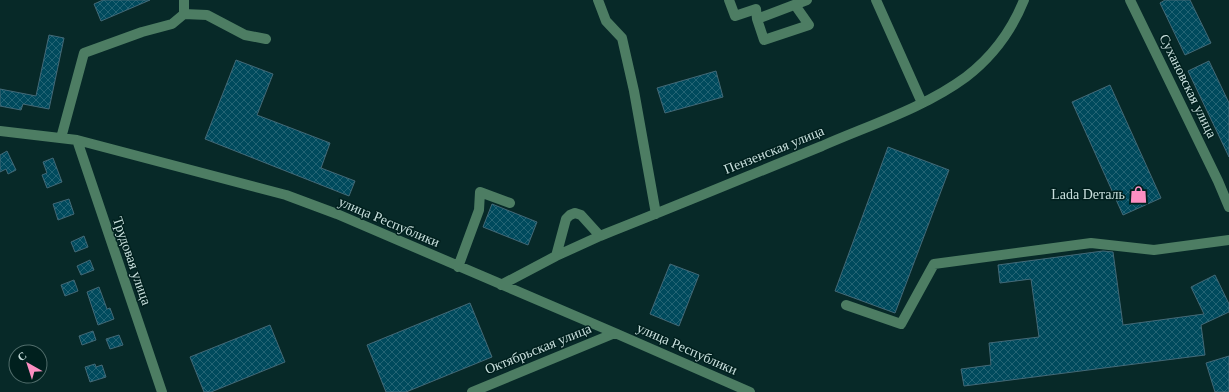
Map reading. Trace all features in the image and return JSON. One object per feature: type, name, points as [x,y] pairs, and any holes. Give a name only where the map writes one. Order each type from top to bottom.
[{"type":"street","points":[[184,0],[184,14]]},
{"type":"street","points":[[598,0],[606,21],[622,38],[634,91],[656,214]]},
{"type":"street","points":[[729,0],[735,16],[756,9],[757,19],[764,40],[809,25],[795,5]]},
{"type":"street","points":[[757,19],[807,0]]},
{"type":"street","points":[[876,0],[922,103]]},
{"type":"street","name":"Пензенская улица","points":[[502,285],[556,256],[600,236],[898,114],[949,89],[979,66],[998,46],[1019,13],[1024,0]]},
{"type":"street","name":"Сухановская улица","points":[[1130,0],[1218,181],[1229,207]]},
{"type":"street","points":[[61,138],[84,53],[142,32],[172,24],[184,14],[207,15],[245,35],[266,39]]},
{"type":"street","name":"улица Республики","points":[[0,131],[77,140],[286,195],[336,214],[750,392]]},
{"type":"street","name":"Трудовая улица","points":[[77,140],[162,392]]},
{"type":"street","points":[[458,267],[479,210],[480,192],[510,203]]},
{"type":"street","points":[[556,256],[566,219],[570,214],[575,213],[581,215],[600,236]]},
{"type":"street","points":[[846,305],[901,324],[934,264],[1091,243],[1154,250],[1229,240]]},
{"type":"street","name":"Октябрьская улица","points":[[472,392],[615,333]]},
{"type":"building","points":[[103,0],[150,0],[101,21],[94,4]]},
{"type":"building","points":[[1165,0],[1190,0],[1211,43],[1185,55],[1160,3]]},
{"type":"building","points":[[49,35],[64,38],[49,109],[23,104],[21,110],[0,106],[0,89],[36,96]]},
{"type":"building","points":[[236,60],[273,74],[257,115],[330,143],[321,168],[355,181],[349,196],[205,139]]},
{"type":"building","points":[[1209,61],[1229,103],[1229,157],[1188,71]]},
{"type":"building","points":[[716,71],[723,97],[665,113],[657,88]]},
{"type":"building","points":[[1110,85],[1161,198],[1123,215],[1072,102]]},
{"type":"building","points":[[888,147],[949,170],[895,313],[835,291]]},
{"type":"building","points":[[7,151],[16,170],[8,174],[6,169],[0,172],[0,155]]},
{"type":"building","points":[[53,158],[62,182],[47,188],[42,175],[47,173],[43,162]]},
{"type":"building","points":[[69,199],[74,214],[58,220],[53,204]]},
{"type":"building","points":[[492,204],[537,222],[528,245],[483,227]]},
{"type":"building","points":[[84,236],[88,247],[75,252],[71,242]]},
{"type":"building","points":[[1103,251],[1113,252],[1123,325],[1204,314],[1191,287],[1215,275],[1229,304],[1229,312],[1201,325],[1205,355],[964,386],[961,369],[991,365],[989,343],[1039,337],[1031,279],[1000,283],[998,265]]},
{"type":"building","points":[[90,260],[94,270],[81,275],[77,266]]},
{"type":"building","points":[[670,264],[699,275],[679,326],[650,314]]},
{"type":"building","points":[[74,280],[78,291],[65,296],[61,285]]},
{"type":"building","points":[[99,287],[107,309],[110,308],[114,319],[98,325],[87,292]]},
{"type":"building","points":[[470,303],[492,357],[406,392],[386,392],[367,345]]},
{"type":"building","points":[[270,325],[285,362],[211,392],[204,392],[190,357]]},
{"type":"building","points":[[93,331],[96,340],[82,345],[79,336]]},
{"type":"building","points":[[119,335],[123,345],[110,349],[106,339]]},
{"type":"building","points":[[1229,356],[1229,392],[1215,392],[1206,363]]},
{"type":"building","points":[[95,364],[96,367],[102,365],[106,377],[90,382],[85,367]]},
{"type":"place","name":"Lada Dеталь","points":[[1138,194]]}]
